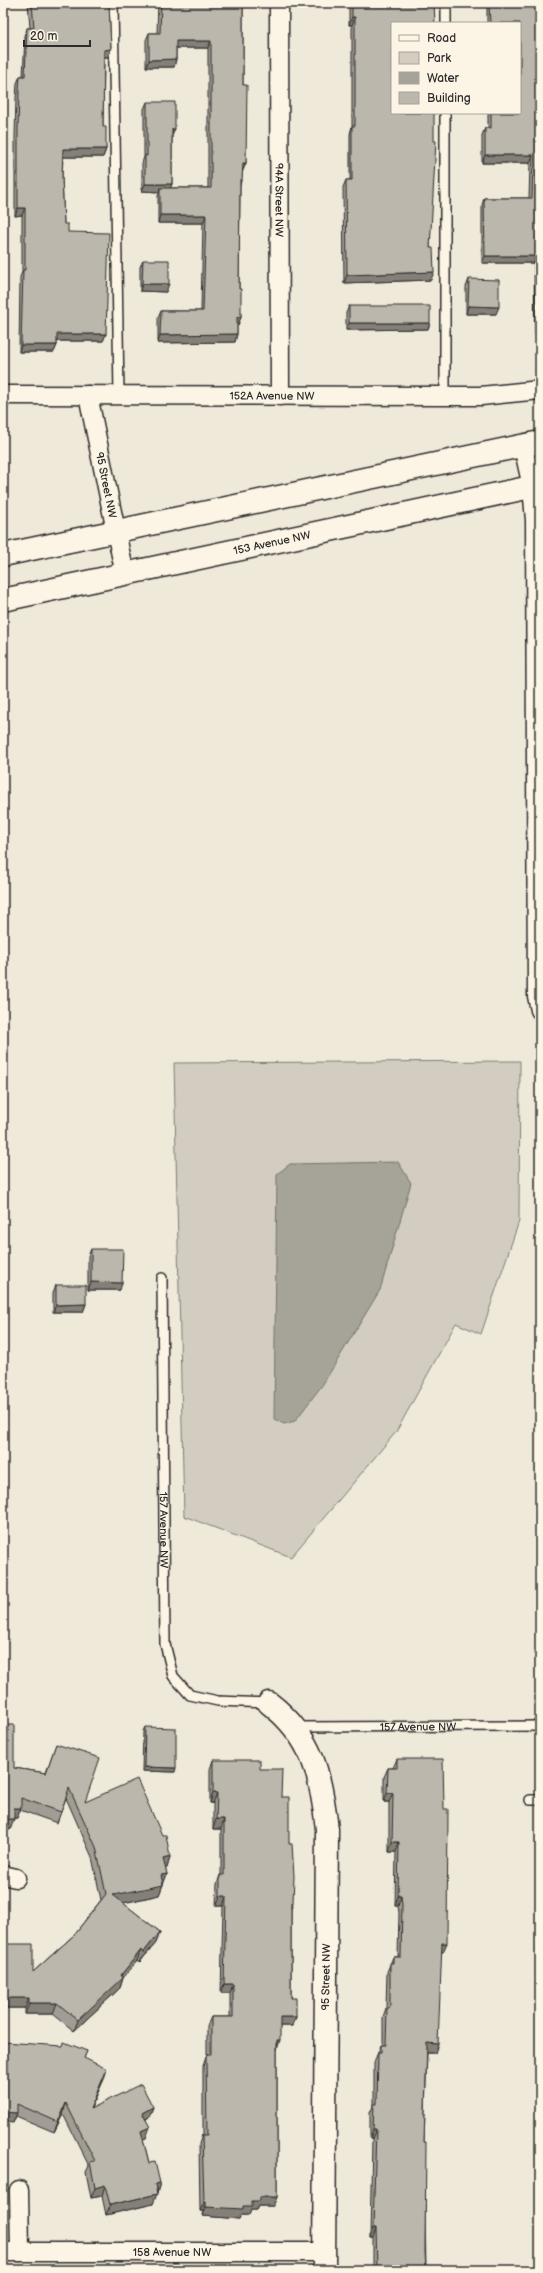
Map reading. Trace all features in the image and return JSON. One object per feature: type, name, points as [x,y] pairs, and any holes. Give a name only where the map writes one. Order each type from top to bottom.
[{"type":"main road","points":[[3,555],[532,444]]},
{"type":"main road","name":"153 Avenue NW","points":[[3,600],[536,486]]},
{"type":"main road","name":"95 Street NW","points":[[269,1703],[285,1715],[296,1727],[311,1751],[323,1797],[327,1829],[324,2261]]},
{"type":"street","name":"94A Street NW","points":[[279,3],[280,396]]},
{"type":"street","name":"152A Avenue NW","points":[[3,395],[481,396],[540,390]]},
{"type":"street","name":"95 Street NW","points":[[88,395],[125,575]]},
{"type":"street","points":[[532,444],[536,486],[537,996],[540,1010]]},
{"type":"street","name":"158 Avenue NW","points":[[19,2190],[11,2252],[324,2261]]},
{"type":"lane","points":[[114,3],[119,395]]},
{"type":"lane","points":[[446,3],[446,22]]},
{"type":"lane","points":[[445,114],[445,396]]},
{"type":"lane","name":"157 Avenue NW","points":[[162,1278],[164,1644],[173,1676],[190,1695],[218,1701],[269,1703]]},
{"type":"lane","name":"157 Avenue NW","points":[[296,1727],[540,1726]]},
{"type":"lane","points":[[530,1800],[540,1800]]},
{"type":"green space","points":[[520,1061],[519,1221],[481,1334],[456,1323],[396,1432],[291,1557],[184,1516],[174,1063]]},
{"type":"water","points":[[398,1162],[411,1183],[380,1290],[323,1384],[295,1421],[284,1424],[274,1419],[277,1174],[290,1164]]},
{"type":"building","points":[[32,3],[109,3],[111,49],[104,50],[103,127],[106,127],[106,149],[63,149],[62,177],[64,224],[68,224],[68,232],[109,233],[106,334],[57,334],[57,345],[21,345],[23,270],[25,270],[25,208],[18,208],[19,90],[20,76],[25,76],[27,28],[34,28]]},
{"type":"building","points":[[161,3],[243,3],[243,85],[247,85],[246,163],[243,163],[242,180],[240,180],[239,289],[241,289],[241,317],[237,317],[237,334],[160,335],[161,311],[203,311],[206,215],[160,215],[160,188],[211,188],[211,41],[176,41],[176,59],[149,60],[149,33],[160,33]]},
{"type":"building","points":[[352,3],[434,3],[435,22],[391,22],[391,114],[434,114],[434,141],[436,141],[430,248],[433,248],[434,272],[347,275],[346,180],[352,180],[352,126],[355,126],[355,17],[352,17]]},
{"type":"building","points":[[489,3],[540,3],[540,326],[537,326],[537,256],[485,256],[484,198],[532,198],[533,155],[485,155],[485,128],[491,128],[491,114],[521,114],[521,22],[490,22]]},
{"type":"building","points":[[147,102],[175,102],[175,129],[172,129],[172,184],[145,184],[145,155],[147,156]]},
{"type":"building","points":[[143,260],[169,260],[169,284],[142,284]]},
{"type":"building","points":[[469,279],[499,280],[499,307],[468,306]]},
{"type":"building","points":[[349,306],[430,306],[430,323],[349,323]]},
{"type":"building","points":[[91,1249],[123,1249],[122,1283],[91,1282]]},
{"type":"building","points":[[56,1285],[86,1285],[86,1304],[56,1305]]},
{"type":"building","points":[[3,1725],[14,1725],[14,1768],[46,1773],[56,1744],[100,1758],[85,1802],[137,1779],[162,1835],[166,1835],[170,1857],[163,1859],[167,1874],[161,1875],[163,1885],[113,1895],[160,1932],[143,1953],[141,1950],[121,1975],[123,1978],[78,2020],[57,2003],[29,2003],[29,1998],[3,1998],[3,1944],[33,1944],[33,1972],[73,1936],[106,1894],[96,1847],[69,1788],[61,1812],[21,1798],[21,1808],[14,1808],[14,1819],[3,1819]]},
{"type":"building","points":[[145,1727],[176,1728],[176,1768],[144,1767]]},
{"type":"building","points":[[397,1759],[443,1759],[444,1809],[448,1809],[447,1943],[442,1943],[438,2044],[427,2043],[424,2142],[426,2142],[426,2270],[377,2270],[376,2228],[373,2228],[376,2129],[373,2129],[374,2104],[377,2104],[378,2053],[381,2053],[381,2045],[386,2045],[387,2008],[390,2008],[390,1963],[393,1963],[393,1957],[401,1957],[402,1904],[401,1896],[398,1896],[399,1842],[392,1842],[393,1793],[387,1793],[388,1768],[397,1768]]},
{"type":"building","points":[[213,1760],[260,1760],[260,1769],[282,1769],[281,1797],[289,1797],[289,1844],[292,1844],[294,1876],[293,1903],[291,1903],[291,1998],[296,1998],[296,2017],[280,2017],[280,2040],[277,2040],[277,2197],[260,2197],[260,2201],[252,2201],[252,2206],[243,2206],[243,2209],[206,2207],[206,2202],[204,2202],[202,2135],[207,2135],[206,2057],[207,2054],[211,2054],[211,2017],[233,2017],[233,1984],[224,1984],[226,1896],[220,1896],[220,1875],[224,1875],[224,1819],[216,1819],[217,1793],[213,1793]]},
{"type":"building","points":[[3,2042],[63,2046],[64,2042],[87,2051],[84,2058],[107,2069],[90,2109],[141,2084],[153,2107],[142,2113],[150,2127],[141,2131],[149,2163],[155,2162],[160,2183],[155,2184],[157,2194],[110,2205],[105,2185],[95,2188],[90,2162],[95,2161],[66,2103],[58,2122],[17,2104],[17,2113],[3,2112]]}]
